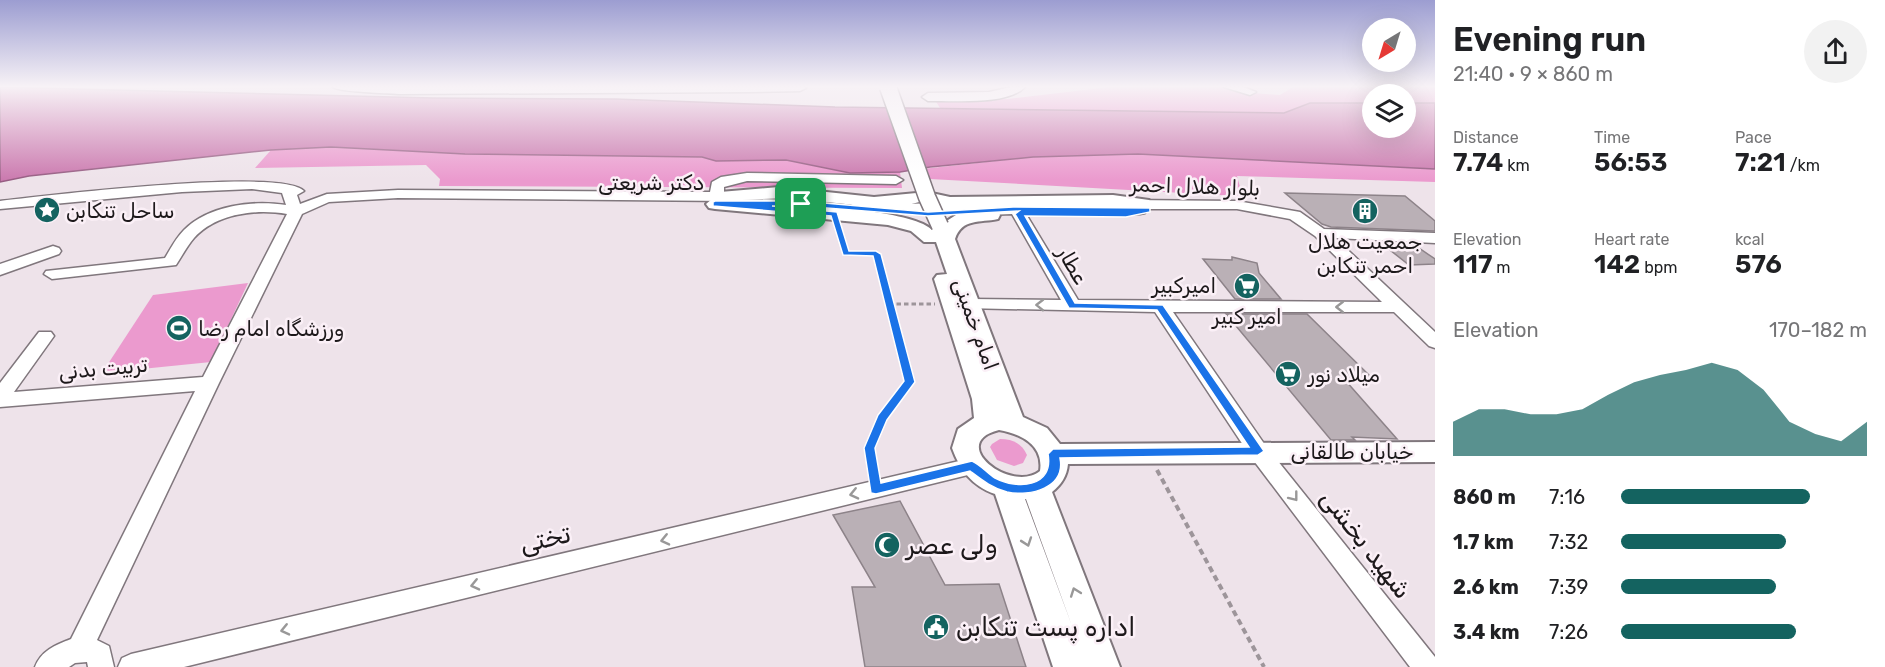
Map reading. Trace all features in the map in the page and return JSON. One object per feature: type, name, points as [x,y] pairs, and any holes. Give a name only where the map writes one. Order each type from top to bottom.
[{"type":"main road","points":[[892,118],[930,218]]},
{"type":"main road","points":[[898,118],[930,218]]},
{"type":"main road","points":[[716,201],[752,192],[800,193],[904,202],[947,230],[963,217],[1019,214],[1126,215],[1145,207]]},
{"type":"main road","points":[[716,201],[906,222],[918,227],[950,202],[1102,200],[1145,207]]},
{"type":"main road","name":"امام خمینی","points":[[930,218],[1000,423]]},
{"type":"main road","points":[[1000,423],[1038,435],[1053,454],[1056,464],[1047,482],[1022,487],[992,481],[972,466],[965,451],[965,441],[976,426],[1000,423]]},
{"type":"main road","name":"خیابان طالقانی","points":[[1053,454],[1258,451],[1435,452]]},
{"type":"main road","points":[[1022,487],[1070,667]]},
{"type":"main road","points":[[1022,487],[1103,667]]},
{"type":"street","points":[[716,201],[717,185],[726,180],[747,177],[896,180]]},
{"type":"street","name":"دکتر شریعتی","points":[[0,205],[182,188],[252,185],[287,188],[327,198],[374,196],[392,201],[542,199],[716,201]]},
{"type":"street","points":[[79,650],[209,382],[296,211],[287,188]]},
{"type":"street","name":"دکتر شریعتی","points":[[296,211],[327,198]]},
{"type":"street","points":[[52,274],[170,262],[191,232],[223,212],[275,207],[296,211]]},
{"type":"street","name":"بلوار هلال احمر","points":[[1145,207],[1245,212],[1270,209],[1295,215],[1320,233]]},
{"type":"street","name":"عطار","points":[[1019,214],[1072,306]]},
{"type":"street","points":[[1320,233],[1435,238]]},
{"type":"street","points":[[1320,233],[1435,342]]},
{"type":"street","points":[[0,270],[53,251]]},
{"type":"street","name":"امیرکبیر","points":[[961,304],[1398,307]]},
{"type":"street","name":"شهید بخشی","points":[[1160,307],[1258,451],[1426,667]]},
{"type":"street","points":[[0,399],[45,336]]},
{"type":"street","name":"تربیت بدنی","points":[[0,399],[209,382]]},
{"type":"street","name":"تختی","points":[[131,667],[972,466]]},
{"type":"street","points":[[48,667],[59,658],[88,649],[100,654],[101,667]]},
{"type":"path","points":[[834,213],[846,253],[876,254],[909,382],[882,418],[870,448],[876,489]]},
{"type":"path","points":[[889,304],[961,304]]},
{"type":"path","points":[[1147,453],[1264,667]]},
{"type":"shaded area","points":[[0,118],[1362,118],[1362,138],[1416,138],[1416,118],[1435,118],[1435,169],[1138,154],[1033,157],[900,172],[850,173],[786,160],[716,161],[702,157],[465,154],[331,147],[271,150],[29,176],[0,182]]},
{"type":"shaded area","points":[[331,147],[465,154],[702,157],[716,161],[786,160],[850,173],[900,172],[902,188],[439,186],[440,179],[426,165],[255,168],[271,150]]},
{"type":"shaded area","points":[[1138,154],[1435,169],[1435,182],[1237,176],[1240,187],[1237,196],[930,179],[922,169],[1033,157]]},
{"type":"shaded area","name":"ورزشگاه امام رضا","points":[[248,283],[211,362],[102,373],[153,295]]},
{"type":"shaded area","points":[[1000,439],[1012,441],[1022,447],[1027,455],[1023,463],[1014,466],[997,460],[990,447]]},
{"type":"building","name":"جمعیت هلال احمر تنکابن","points":[[1285,193],[1405,196],[1435,221],[1435,231],[1331,227],[1322,224]]},
{"type":"building","points":[[1381,243],[1413,244],[1435,259],[1435,264],[1409,265]]},
{"type":"building","name":"امیر کبیر","points":[[1232,257],[1257,263],[1259,273],[1281,299],[1235,299],[1203,259],[1232,260]]},
{"type":"building","points":[[1226,314],[1307,314],[1374,380],[1345,380],[1397,439],[1352,437],[1355,440],[1331,440]]},
{"type":"building","name":"اداره پست تنکابن","points":[[900,501],[945,585],[999,584],[1026,667],[865,667],[852,587],[875,587],[833,515]]},
{"type":"place","name":"ساحل تنکابن","points":[[47,210]]},
{"type":"place","name":"جمعیت هلال احمر تنکابن","points":[[1365,211]]},
{"type":"place","name":"امیر کبیر","points":[[1247,286]]},
{"type":"place","name":"ورزشگاه امام رضا","points":[[179,328]]},
{"type":"place","name":"میلاد نور","points":[[1288,374]]},
{"type":"place","name":"ولی عصر","points":[[887,545]]},
{"type":"place","name":"اداره پست تنکابن","points":[[936,627]]},
{"type":"route","points":[[761,202],[801,204],[928,214],[1013,209],[1147,210],[1126,215],[1019,214],[1072,306],[1160,307],[1258,451],[1053,454],[1056,464],[1053,474],[1047,482],[1036,487],[1023,489],[1007,487],[992,481],[972,466],[876,489],[870,448],[882,418],[909,382],[876,254],[846,253],[834,213],[715,204],[761,202]]}]
